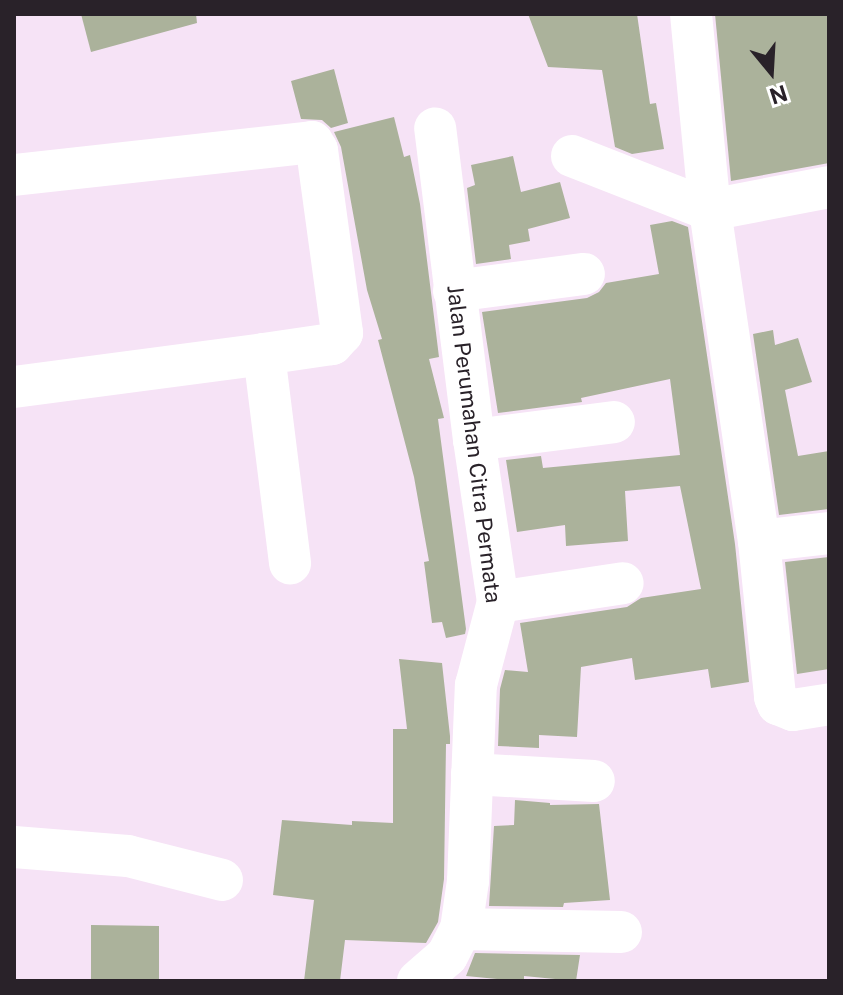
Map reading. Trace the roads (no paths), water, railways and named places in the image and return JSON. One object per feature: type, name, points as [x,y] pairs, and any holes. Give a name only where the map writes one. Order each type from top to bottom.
[{"type":"street","points":[[691,14],[710,210],[759,541],[775,697],[778,704],[793,710],[829,704]]},
{"type":"street","name":"Jalan Perumahan Citra Permata","points":[[418,981],[447,956],[461,929],[468,881],[476,685],[498,602],[454,291],[435,128]]},
{"type":"street","points":[[14,175],[312,142],[317,150],[342,333],[332,344],[14,387]]},
{"type":"street","points":[[572,156],[710,210],[829,187]]},
{"type":"street","points":[[454,291],[584,274]]},
{"type":"street","points":[[264,354],[290,563]]},
{"type":"street","points":[[474,440],[614,422]]},
{"type":"street","points":[[759,541],[829,533]]},
{"type":"street","points":[[498,602],[623,583]]},
{"type":"street","points":[[472,774],[594,781]]},
{"type":"street","points":[[14,847],[128,856],[222,880]]},
{"type":"street","points":[[461,929],[621,932]]}]
